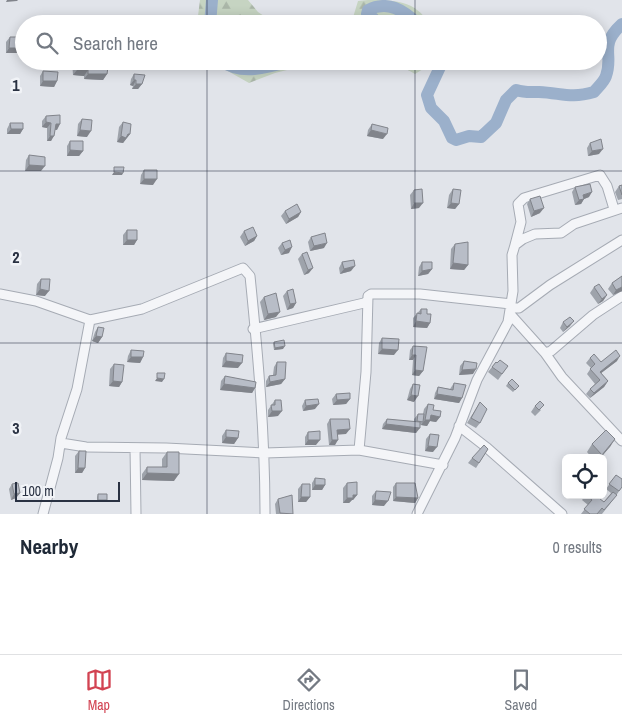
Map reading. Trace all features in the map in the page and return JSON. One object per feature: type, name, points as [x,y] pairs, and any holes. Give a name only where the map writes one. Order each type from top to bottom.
[{"type":"street","points":[[417,514],[442,465],[477,380],[508,322],[512,255],[521,222],[518,204],[524,198],[600,175],[618,208],[574,224],[561,233],[535,234],[515,245]]},
{"type":"street","points":[[359,450],[366,372],[368,296],[371,294],[420,294],[510,309],[519,308],[550,285],[622,240]]},
{"type":"street","points":[[0,294],[36,301],[90,320],[142,309],[243,268],[250,276],[265,453],[265,514]]},
{"type":"street","points":[[545,353],[550,351],[593,315],[622,296]]},
{"type":"street","points":[[253,329],[367,301]]},
{"type":"street","points":[[510,309],[562,377],[622,442]]},
{"type":"street","points":[[43,514],[79,381],[90,320]]},
{"type":"street","points":[[459,426],[486,447],[562,514]]},
{"type":"street","points":[[61,443],[86,447],[166,448],[265,453],[359,450],[442,465]]},
{"type":"street","points":[[135,448],[136,514]]},
{"type":"green space","points":[[200,0],[248,0],[262,15],[198,15]]},
{"type":"green space","points":[[358,1],[395,1],[411,6],[423,15],[354,15]]},
{"type":"green space","points":[[226,70],[287,70],[275,73],[249,83]]},
{"type":"green space","points":[[408,70],[421,70],[415,74]]},
{"type":"building","points":[[10,37],[15,37],[15,48],[9,48]]},
{"type":"building","points":[[88,70],[108,70],[107,74],[88,74]]},
{"type":"building","points":[[43,71],[58,72],[57,81],[43,81]]},
{"type":"building","points":[[134,74],[145,75],[142,84],[136,84]]},
{"type":"building","points":[[60,115],[60,124],[56,124],[54,136],[50,136],[51,123],[46,122],[46,116]]},
{"type":"building","points":[[82,119],[92,120],[91,131],[80,130]]},
{"type":"building","points":[[123,122],[131,124],[130,134],[126,138],[121,136]]},
{"type":"building","points":[[10,123],[23,123],[23,129],[11,129]]},
{"type":"building","points":[[372,124],[388,128],[387,134],[371,130]]},
{"type":"building","points":[[601,139],[603,149],[592,151],[590,143]]},
{"type":"building","points":[[70,141],[83,141],[83,151],[70,150]]},
{"type":"building","points":[[29,155],[45,157],[45,166],[29,165]]},
{"type":"building","points":[[114,167],[124,167],[123,173],[114,172]]},
{"type":"building","points":[[144,170],[157,170],[157,179],[144,179]]},
{"type":"building","points":[[590,184],[592,192],[583,195],[584,199],[579,200],[575,187]]},
{"type":"building","points":[[422,189],[423,203],[414,203],[414,190]]},
{"type":"building","points":[[453,189],[461,190],[459,204],[451,203]]},
{"type":"building","points":[[540,196],[544,208],[534,211],[530,199]]},
{"type":"building","points":[[297,204],[301,212],[289,219],[285,211]]},
{"type":"building","points":[[253,227],[257,236],[248,241],[244,231]]},
{"type":"building","points":[[127,230],[137,230],[137,240],[127,240]]},
{"type":"building","points":[[325,233],[327,243],[314,246],[311,237]]},
{"type":"building","points":[[290,240],[292,247],[285,250],[282,243]]},
{"type":"building","points":[[468,242],[468,265],[453,263],[455,244]]},
{"type":"building","points":[[307,252],[313,268],[308,270],[302,254]]},
{"type":"building","points":[[354,260],[355,266],[344,269],[342,262]]},
{"type":"building","points":[[422,262],[432,262],[432,269],[422,271]]},
{"type":"building","points":[[622,276],[622,287],[616,290],[612,283]]},
{"type":"building","points":[[41,279],[50,279],[49,291],[40,289]]},
{"type":"building","points":[[599,284],[607,295],[602,299],[594,287]]},
{"type":"building","points":[[293,289],[296,303],[290,304],[287,291]]},
{"type":"building","points":[[276,293],[280,312],[268,314],[264,297]]},
{"type":"building","points":[[421,309],[427,309],[427,314],[431,314],[430,323],[416,321],[417,313],[421,314]]},
{"type":"building","points":[[570,317],[574,321],[567,327],[563,322]]},
{"type":"building","points":[[98,327],[104,328],[102,337],[96,336]]},
{"type":"building","points":[[382,338],[399,339],[398,350],[382,349]]},
{"type":"building","points":[[284,340],[285,346],[275,348],[274,342]]},
{"type":"building","points":[[413,346],[427,347],[423,371],[415,370],[416,355],[412,355]]},
{"type":"building","points":[[131,350],[144,351],[143,357],[131,357]]},
{"type":"building","points":[[616,350],[620,356],[600,372],[608,381],[594,393],[590,389],[600,380],[590,369],[595,364],[590,358],[594,354],[601,362]]},
{"type":"building","points":[[226,353],[243,355],[242,363],[226,361]]},
{"type":"building","points":[[500,360],[508,366],[502,374],[492,367]]},
{"type":"building","points":[[464,361],[477,363],[476,369],[462,370]]},
{"type":"building","points":[[277,362],[286,362],[285,379],[270,382],[269,376],[276,375]]},
{"type":"building","points":[[114,364],[124,365],[122,382],[113,381]]},
{"type":"building","points":[[157,373],[165,373],[164,379],[157,378]]},
{"type":"building","points":[[225,376],[256,382],[255,388],[224,384]]},
{"type":"building","points":[[512,379],[519,386],[515,390],[508,383]]},
{"type":"building","points":[[454,383],[466,385],[462,398],[437,394],[438,387],[453,390]]},
{"type":"building","points":[[413,384],[420,385],[418,396],[411,395]]},
{"type":"building","points":[[350,393],[350,399],[337,400],[336,394]]},
{"type":"building","points":[[318,399],[319,404],[306,406],[305,400]]},
{"type":"building","points":[[275,400],[281,400],[282,411],[272,411],[271,405],[275,405]]},
{"type":"building","points":[[540,401],[544,405],[539,410],[535,406]]},
{"type":"building","points":[[480,402],[487,409],[480,423],[471,418]]},
{"type":"building","points":[[428,404],[434,405],[433,410],[441,411],[440,417],[431,415],[430,420],[425,420]]},
{"type":"building","points":[[418,414],[424,414],[423,422],[417,421]]},
{"type":"building","points":[[330,419],[349,419],[350,429],[337,430],[338,440],[332,440]]},
{"type":"building","points":[[387,419],[420,422],[420,428],[386,424]]},
{"type":"building","points":[[226,430],[239,431],[238,438],[226,437]]},
{"type":"building","points":[[606,430],[615,439],[603,454],[592,444]]},
{"type":"building","points":[[320,431],[320,440],[308,440],[308,432]]},
{"type":"building","points":[[430,434],[439,435],[437,447],[428,446]]},
{"type":"building","points":[[484,445],[488,449],[479,463],[472,458]]},
{"type":"building","points":[[79,451],[86,451],[85,468],[78,468]]},
{"type":"building","points":[[167,452],[179,452],[179,474],[147,473],[147,467],[167,467]]},
{"type":"building","points":[[616,475],[622,479],[622,487],[619,491],[609,484]]},
{"type":"building","points":[[315,478],[325,479],[325,485],[315,485]]},
{"type":"building","points":[[357,482],[357,495],[353,495],[353,498],[347,498],[347,483]]},
{"type":"building","points":[[18,483],[20,493],[14,494],[12,484]]},
{"type":"building","points":[[396,483],[415,483],[418,498],[396,497]]},
{"type":"building","points":[[302,484],[310,484],[310,497],[301,497]]},
{"type":"building","points":[[376,491],[391,492],[388,501],[375,500]]},
{"type":"building","points":[[613,492],[617,495],[604,510],[602,508],[597,514],[590,514],[584,509],[592,500],[591,499],[600,499],[604,502]]},
{"type":"building","points":[[98,494],[107,494],[107,500],[98,500]]},
{"type":"building","points":[[292,495],[293,514],[280,513],[278,499]]},
{"type":"waterway","points":[[211,15],[212,0]]},
{"type":"waterway","points":[[369,15],[367,14],[368,10],[382,6],[395,8],[408,15]]},
{"type":"waterway","points":[[439,70],[427,95],[431,108],[444,121],[452,138],[456,140],[469,136],[481,137],[496,123],[506,100],[516,90],[572,95],[594,92],[606,76],[610,38],[622,24]]}]
